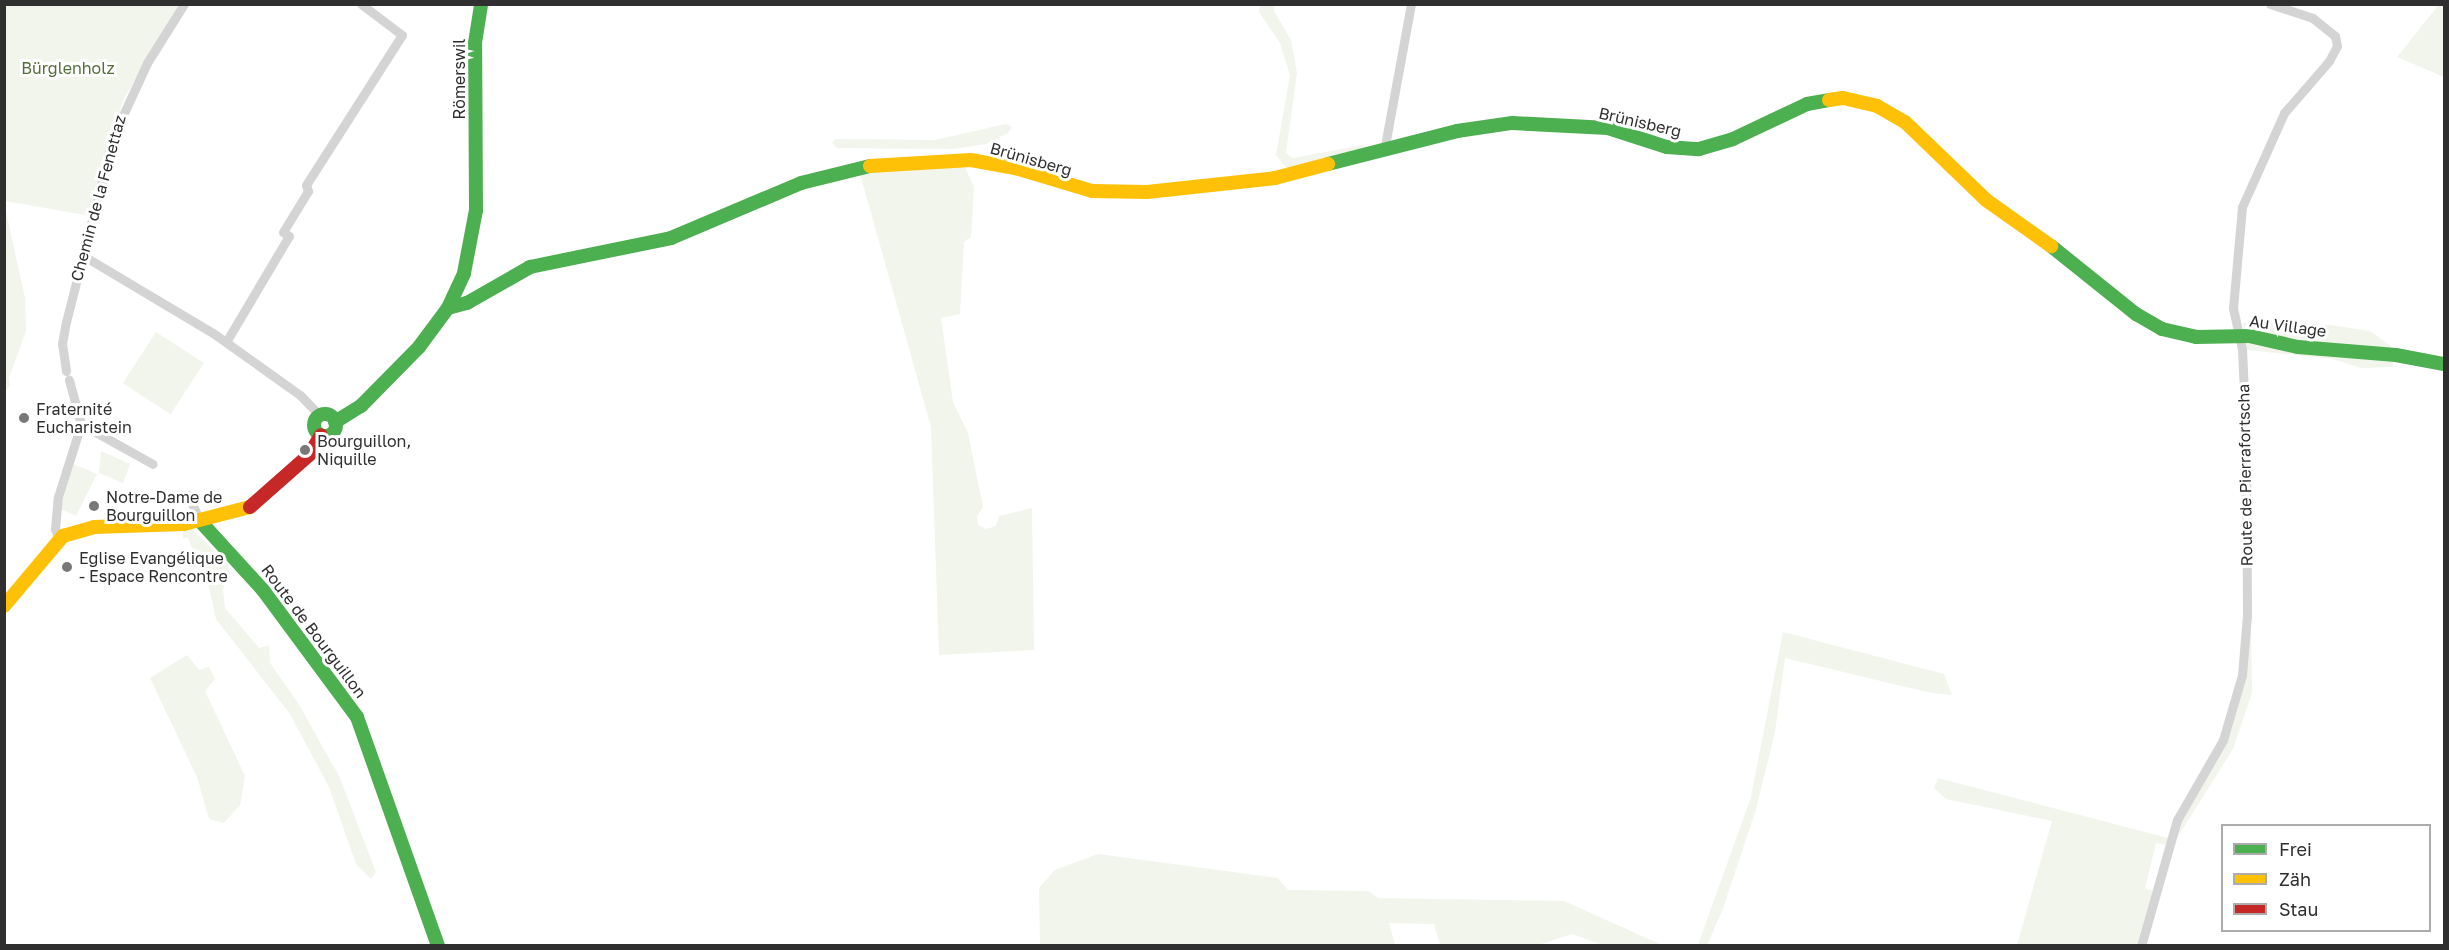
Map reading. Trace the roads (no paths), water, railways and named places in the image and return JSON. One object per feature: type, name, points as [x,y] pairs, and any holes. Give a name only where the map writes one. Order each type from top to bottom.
[{"type":"street","name":"Chemin de la Fenettaz","points":[[81,424],[67,376],[63,344],[82,255],[124,106],[184,4]]},
{"type":"street","points":[[226,342],[289,236],[283,232],[308,191],[306,184],[402,35],[361,4]]},
{"type":"street","name":"Römerswil","points":[[335,422],[361,406],[392,376],[448,308],[464,273],[472,240],[476,154],[475,43],[481,4]]},
{"type":"street","points":[[1384,151],[1411,4]]},
{"type":"street","name":"Route de Pierrafortscha","points":[[2141,945],[2177,820],[2223,740],[2242,675],[2247,616],[2246,437],[2239,336],[2233,308],[2242,207],[2284,113],[2335,51],[2336,36],[2318,21],[2293,9],[2270,4]]},
{"type":"street","name":"Brünisberg","points":[[448,308],[467,303],[530,267],[643,246],[719,220],[801,183],[859,167],[971,160],[1015,168],[1074,188],[1128,193],[1248,183],[1324,168],[1457,131],[1512,123],[1608,128],[1667,147],[1699,149],[1733,139],[1807,104],[1843,98],[1883,109],[1915,130],[1986,200],[2070,260],[2144,320]]},
{"type":"street","points":[[82,255],[226,342],[300,395],[320,416]]},
{"type":"street","name":"Au Village","points":[[2144,320],[2181,335],[2239,336],[2298,347],[2396,355],[2445,364]]},
{"type":"street","points":[[320,416],[329,415],[335,422],[331,434],[321,435]]},
{"type":"street","points":[[320,416],[315,424],[321,435]]},
{"type":"street","points":[[59,540],[55,529],[58,497],[81,424],[153,464]]},
{"type":"street","points":[[4,606],[59,540],[94,527],[200,521],[264,500],[309,455],[321,435]]},
{"type":"street","points":[[188,495],[200,521]]},
{"type":"street","name":"Route de Bourguillon","points":[[200,521],[209,535],[252,577],[357,717],[438,945]]},
{"type":"place","name":"Fraternité Eucharistein","points":[[24,418]]},
{"type":"place","name":"Bourguillon, Niquille","points":[[305,450]]},
{"type":"place","name":"Notre-Dame de Bourguillon","points":[[94,506]]},
{"type":"place","name":"Eglise Evangélique - Espace Rencontre","points":[[67,567]]},
{"type":"park label","name":"Bürglenholz","points":[[68,68]]}]
